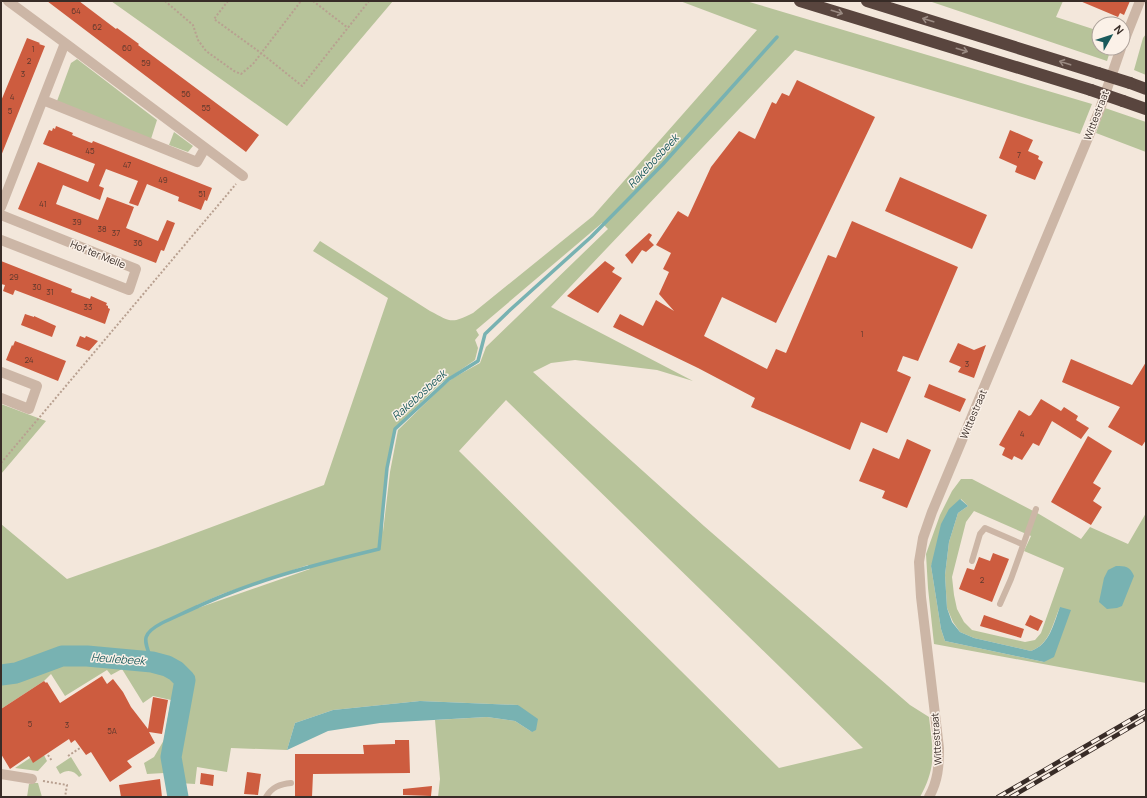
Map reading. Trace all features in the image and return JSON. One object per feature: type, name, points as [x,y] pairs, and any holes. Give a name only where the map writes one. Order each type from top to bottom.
[{"type":"highway","points":[[800,1],[1091,90],[1146,109]]},
{"type":"highway","points":[[867,1],[1146,89]]},
{"type":"street","points":[[8,1],[243,176]]},
{"type":"street","points":[[1131,24],[1140,1]]},
{"type":"street","points":[[1,207],[65,43]]},
{"type":"street","name":"Wittestraat","points":[[930,797],[936,782],[939,768],[921,597],[919,562],[923,538],[932,512],[1100,109],[1118,56]]},
{"type":"street","points":[[43,100],[197,162],[205,148]]},
{"type":"street","name":"Hof ter Melle","points":[[1,215],[136,269],[129,290],[1,240]]},
{"type":"street","points":[[1,372],[37,386],[29,409],[1,398]]},
{"type":"street","points":[[1,774],[32,779]]},
{"type":"lane","points":[[1000,604],[1011,579],[1022,544],[1036,509]]},
{"type":"lane","points":[[972,561],[980,534],[985,528],[1022,544]]},
{"type":"lane","points":[[266,797],[269,792],[278,785],[291,783]]},
{"type":"path","points":[[165,1],[193,25],[198,40],[206,51],[234,71],[241,74],[253,64],[301,1]]},
{"type":"path","points":[[228,1],[214,19],[261,53],[302,86],[369,1]]},
{"type":"path","points":[[313,1],[348,28]]},
{"type":"path","points":[[1,463],[243,176]]},
{"type":"path","points":[[68,756],[80,748]]},
{"type":"path","points":[[48,755],[52,761]]},
{"type":"path","points":[[32,779],[67,785],[65,797]]},
{"type":"green space","points":[[111,1],[393,1],[287,126]]},
{"type":"green space","points":[[680,1],[746,1],[1092,104],[1080,134],[795,50],[551,307],[693,381],[657,370],[575,360],[551,363],[533,372],[704,526],[910,705],[929,717],[932,739],[931,767],[929,776],[920,797],[438,797],[440,779],[435,720],[487,717],[515,721],[532,732],[518,705],[420,701],[333,710],[295,723],[287,750],[231,748],[227,772],[197,767],[195,784],[179,783],[173,759],[175,748],[169,747],[169,758],[176,797],[169,797],[164,773],[147,774],[144,763],[154,757],[164,740],[171,700],[153,696],[143,703],[122,669],[111,675],[107,670],[65,696],[51,674],[44,681],[1,709],[1,524],[67,579],[158,547],[324,485],[388,298],[313,251],[320,241],[442,318],[455,320],[473,313],[593,216],[757,30]],"holes":[[[602,223],[608,229],[486,347],[480,363],[453,378],[398,430],[390,472],[383,532],[384,486],[395,428],[440,384],[475,360],[478,348],[475,340],[479,335],[476,330]],[[506,400],[863,748],[779,768],[459,451]],[[308,565],[310,569],[198,608],[197,605],[222,594]],[[174,666],[180,669],[189,683],[178,678],[170,670]]]},
{"type":"green space","points":[[929,1],[1063,1],[1056,17],[1091,28],[1091,56]]},
{"type":"green space","points":[[1146,34],[1146,75],[1134,70],[1143,38]]},
{"type":"green space","points":[[1092,56],[1109,56],[1107,61]]},
{"type":"green space","points":[[77,59],[157,120],[151,139],[57,101],[71,63]]},
{"type":"green space","points":[[1105,108],[1146,122],[1146,152],[1096,133]]},
{"type":"green space","points":[[174,132],[193,146],[188,152],[169,145]]},
{"type":"green space","points":[[1,404],[46,421],[1,474]]},
{"type":"green space","points":[[961,479],[972,479],[1039,514],[1081,539],[1090,527],[1128,544],[1146,513],[1146,683],[934,644],[926,554],[940,515],[952,491]],"holes":[[[961,499],[968,506],[958,513],[949,542],[945,575],[947,608],[953,622],[960,632],[974,638],[1031,651],[1042,644],[1050,633],[1060,607],[1044,662],[945,641],[941,629],[931,566]],[[974,511],[1031,536],[1024,551],[1064,568],[1041,633],[1035,640],[1025,642],[972,630],[964,622],[957,609],[952,577],[966,522]]]},
{"type":"green space","points":[[44,755],[47,761],[38,771],[15,768],[30,758],[33,762]]},
{"type":"green space","points":[[71,757],[82,775],[79,777],[70,771],[65,771],[60,774],[56,767]]},
{"type":"green space","points":[[38,783],[42,797],[27,797],[29,784]]},
{"type":"water","points":[[960,499],[968,506],[958,513],[949,542],[945,575],[947,608],[952,622],[960,632],[974,638],[1031,651],[1043,644],[1047,639],[1060,607],[1071,610],[1054,657],[1044,662],[945,641],[941,629],[931,566],[941,524],[949,509]]},
{"type":"water","points":[[1116,566],[1127,567],[1131,570],[1134,576],[1122,606],[1107,609],[1099,602],[1104,578],[1108,570]]},
{"type":"water","points":[[420,701],[518,705],[538,719],[536,730],[532,732],[515,721],[487,717],[380,723],[328,731],[287,750],[295,723],[333,710]]},
{"type":"building","points":[[47,1],[79,1],[116,29],[117,28],[139,44],[138,45],[259,135],[246,152]]},
{"type":"building","points":[[1080,1],[1130,1],[1124,15],[1120,13],[1118,16]]},
{"type":"building","points":[[27,38],[45,46],[1,156],[1,101]]},
{"type":"building","points":[[797,80],[875,117],[776,323],[722,297],[704,336],[767,369],[776,349],[786,353],[828,255],[836,258],[852,221],[958,267],[918,361],[903,356],[897,371],[911,377],[887,433],[861,422],[850,450],[751,407],[755,398],[698,368],[613,327],[620,314],[643,326],[656,300],[674,311],[659,294],[669,272],[663,269],[671,253],[656,245],[678,211],[688,217],[711,167],[739,131],[755,139],[772,102],[776,104],[782,93],[789,96]]},
{"type":"building","points":[[56,126],[89,142],[92,143],[93,141],[212,188],[207,201],[205,200],[201,210],[178,201],[179,197],[147,184],[138,206],[129,203],[138,181],[106,169],[99,186],[104,188],[100,200],[63,185],[56,204],[98,220],[107,197],[134,207],[126,228],[158,241],[167,220],[175,223],[164,251],[161,250],[156,263],[18,209],[38,162],[88,182],[95,164],[43,144],[49,130],[52,131]]},
{"type":"building","points":[[1010,130],[1033,140],[1028,151],[1039,156],[1038,159],[1043,162],[1035,180],[1015,172],[1017,166],[999,158]]},
{"type":"building","points":[[900,177],[987,215],[972,249],[885,211]]},
{"type":"building","points":[[649,233],[652,235],[649,240],[654,245],[646,252],[642,250],[632,264],[625,255]]},
{"type":"building","points":[[1,261],[72,289],[71,292],[90,299],[91,296],[107,303],[106,305],[110,309],[105,324],[15,290],[13,295],[3,291],[5,285],[1,284]]},
{"type":"building","points":[[605,261],[615,268],[612,272],[622,278],[598,313],[567,296]]},
{"type":"building","points":[[25,314],[34,316],[56,326],[52,337],[21,325]]},
{"type":"building","points":[[80,336],[85,338],[86,336],[98,341],[89,351],[76,346]]},
{"type":"building","points":[[15,341],[66,361],[58,381],[6,360]]},
{"type":"building","points":[[958,343],[974,350],[986,345],[974,378],[958,372],[961,367],[949,362]]},
{"type":"building","points":[[1071,359],[1132,385],[1146,362],[1146,440],[1142,446],[1108,427],[1120,407],[1062,382]]},
{"type":"building","points":[[929,384],[966,399],[960,412],[924,397]]},
{"type":"building","points":[[1041,399],[1061,411],[1064,407],[1078,416],[1076,420],[1089,428],[1081,439],[1052,421],[1039,446],[1033,443],[1022,460],[1014,456],[1012,460],[1002,455],[1005,448],[999,445],[1019,410],[1029,416],[1031,415]]},
{"type":"building","points":[[1088,436],[1112,451],[1093,483],[1101,488],[1093,501],[1102,507],[1091,525],[1051,502]]},
{"type":"building","points":[[907,439],[931,450],[907,508],[882,498],[885,491],[859,481],[873,448],[899,459]]},
{"type":"building","points":[[993,553],[1009,559],[992,602],[959,589],[967,568],[974,570],[979,557],[990,561]]},
{"type":"building","points":[[984,615],[1024,629],[1021,638],[980,626]]},
{"type":"building","points":[[1030,615],[1043,621],[1038,631],[1025,625]]},
{"type":"building","points":[[102,676],[107,684],[113,679],[123,692],[131,707],[148,729],[153,697],[168,700],[162,734],[149,732],[155,743],[127,761],[132,767],[110,782],[91,752],[86,755],[75,740],[71,743],[69,739],[33,763],[29,756],[10,769],[1,754],[1,709],[44,681],[46,683],[47,682],[60,703]]},
{"type":"building","points":[[395,740],[409,740],[410,773],[313,774],[312,797],[295,797],[295,754],[364,754],[363,745],[395,744]]},
{"type":"building","points":[[247,772],[261,774],[258,795],[244,794]]},
{"type":"building","points":[[201,773],[214,775],[213,786],[200,784]]},
{"type":"building","points":[[160,779],[162,797],[121,797],[119,785]]},
{"type":"building","points":[[432,786],[431,796],[403,795],[403,789]]},
{"type":"waterway","name":"Rakebosbeek","points":[[152,662],[146,644],[147,635],[150,631],[162,623],[216,598],[270,579],[379,549],[387,468],[395,429],[449,379],[478,361],[485,334],[591,237],[663,164],[777,37]]},
{"type":"waterway","name":"Rakebosbeek","points":[[1,675],[16,673],[62,656],[87,656],[152,662],[167,666],[176,671],[185,680],[171,757],[178,797]]},
{"type":"railway","points":[[998,797],[1146,711]]},
{"type":"railway","points":[[1011,797],[1146,718]]},
{"type":"water label","name":"Heulebeek","points":[[118,659]]}]
